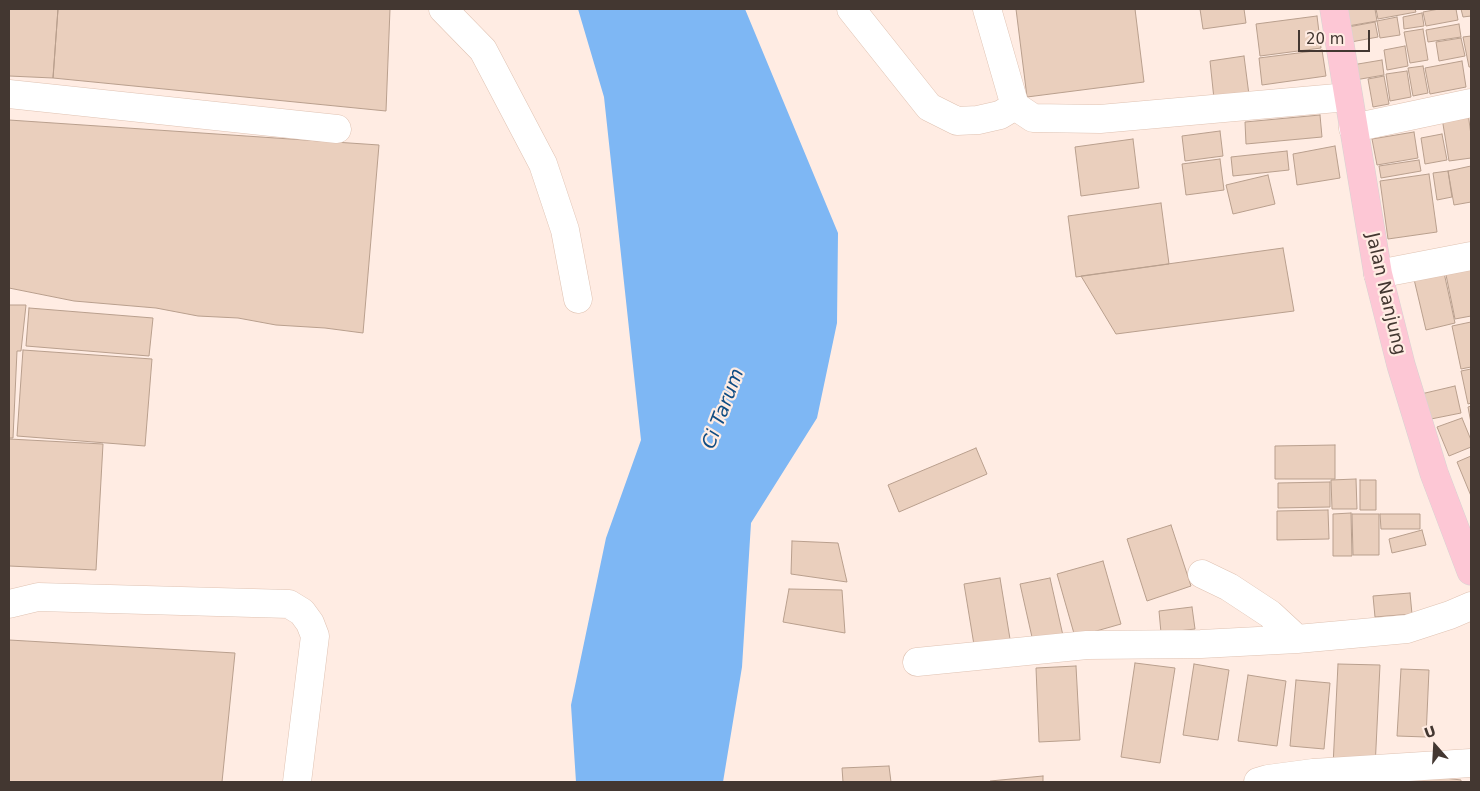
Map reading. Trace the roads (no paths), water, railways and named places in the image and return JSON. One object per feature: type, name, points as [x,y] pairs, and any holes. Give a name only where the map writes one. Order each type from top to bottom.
[{"type":"main road","name":"Jalan Nanjung","points":[[1334,9],[1378,274],[1401,364],[1434,473],[1469,556]]},
{"type":"street","points":[[443,9],[483,50],[543,164],[565,230],[578,299]]},
{"type":"street","points":[[851,9],[929,107],[957,120],[978,120],[1000,114],[1015,106]]},
{"type":"street","points":[[986,9],[1015,106],[1033,118],[1100,119],[1348,98]]},
{"type":"street","points":[[9,94],[337,129]]},
{"type":"street","points":[[1353,128],[1471,103]]},
{"type":"street","points":[[1378,274],[1471,256]]},
{"type":"street","points":[[1202,574],[1229,587],[1270,614],[1297,639]]},
{"type":"street","points":[[9,604],[38,597],[289,604],[302,612],[310,623],[315,636],[296,782]]},
{"type":"street","points":[[917,662],[1087,645],[1200,644],[1297,639],[1407,629],[1471,606]]},
{"type":"street","points":[[1258,782],[1313,773],[1471,763]]},
{"type":"water","name":"Ci Tarum","points":[[578,9],[745,9],[838,233],[837,323],[817,418],[751,523],[742,667],[723,782],[576,782],[571,705],[606,538],[641,440],[604,97]]}]
